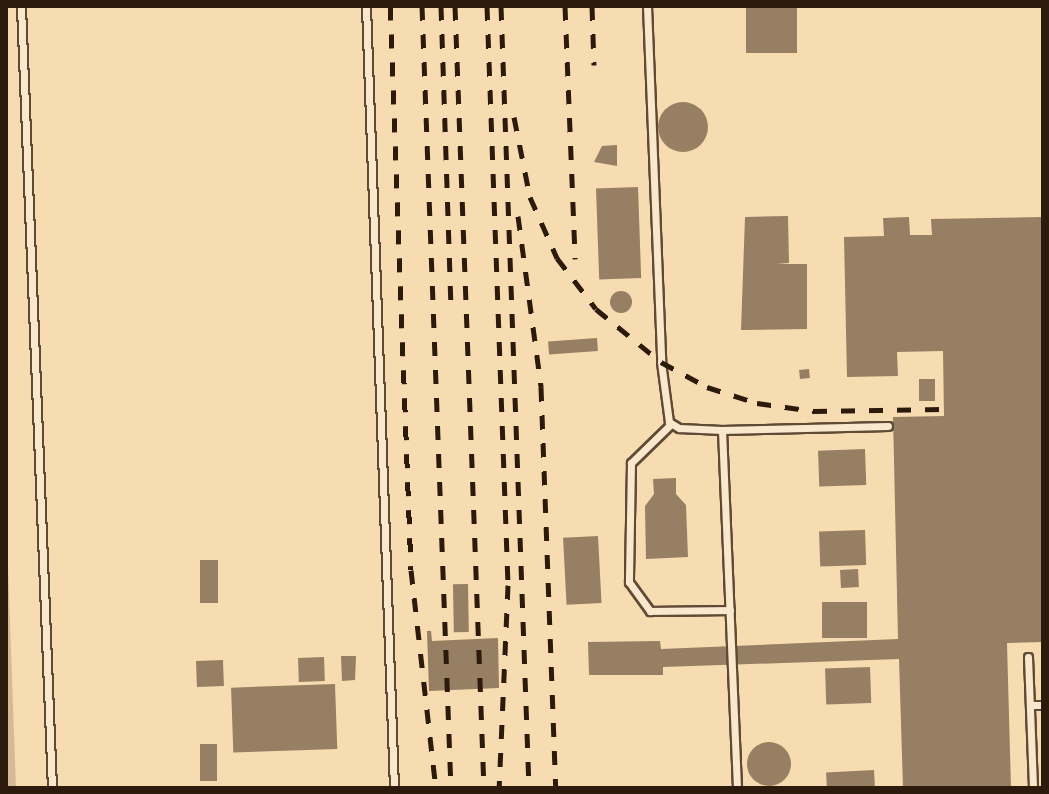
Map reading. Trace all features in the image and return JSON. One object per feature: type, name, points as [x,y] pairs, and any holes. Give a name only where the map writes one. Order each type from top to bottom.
[{"type":"lane","points":[[21,6],[52,788]]},
{"type":"lane","points":[[366,6],[394,788]]},
{"type":"lane","points":[[647,6],[661,362],[664,410],[671,424]]},
{"type":"lane","points":[[730,610],[650,611],[634,596],[629,582],[628,475],[638,455],[671,424],[722,430],[888,426]]},
{"type":"lane","points":[[722,430],[737,788]]},
{"type":"lane","points":[[1028,657],[1033,788]]},
{"type":"lane","points":[[1030,705],[1043,705]]},
{"type":"shaded area","points":[[6,510],[16,788],[6,788]]},
{"type":"building","points":[[746,6],[797,6],[797,53],[746,53]]},
{"type":"building","points":[[683,102],[701,109],[708,127],[701,145],[683,152],[665,145],[658,127],[665,109]]},
{"type":"building","points":[[617,145],[617,166],[594,162],[602,146]]},
{"type":"building","points":[[638,187],[641,278],[599,279],[596,188]]},
{"type":"building","points":[[788,216],[789,263],[776,264],[807,264],[807,329],[741,330],[745,217]]},
{"type":"building","points":[[909,217],[910,235],[932,235],[931,219],[1043,217],[1043,642],[1007,643],[1011,788],[903,788],[899,659],[663,667],[663,675],[589,675],[588,642],[660,641],[661,649],[898,639],[893,417],[944,416],[943,351],[897,352],[898,376],[847,377],[844,237],[884,236],[883,218]]},
{"type":"building","points":[[617,291],[625,291],[632,302],[625,313],[617,313],[610,306],[610,298]]},
{"type":"building","points":[[597,338],[598,351],[549,354],[548,341]]},
{"type":"building","points":[[809,369],[810,378],[800,379],[799,370]]},
{"type":"building","points":[[919,379],[935,379],[935,401],[919,401]]},
{"type":"building","points":[[865,449],[866,485],[819,487],[818,451]]},
{"type":"building","points":[[676,478],[676,494],[686,505],[688,557],[646,559],[645,506],[654,494],[653,479]]},
{"type":"building","points":[[865,530],[866,565],[820,567],[819,532]]},
{"type":"building","points":[[598,536],[602,603],[567,605],[563,538]]},
{"type":"building","points":[[200,560],[218,560],[218,603],[200,603]]},
{"type":"building","points":[[858,569],[859,587],[841,588],[840,570]]},
{"type":"building","points":[[453,584],[468,584],[469,632],[454,632]]},
{"type":"building","points":[[822,602],[867,602],[867,638],[822,638]]},
{"type":"building","points":[[427,631],[431,631],[432,641],[498,638],[499,688],[429,691]]},
{"type":"building","points":[[341,656],[356,656],[355,680],[342,681]]},
{"type":"building","points":[[324,657],[325,681],[299,682],[298,658]]},
{"type":"building","points":[[223,660],[224,686],[197,687],[196,661]]},
{"type":"building","points":[[870,667],[871,703],[826,705],[825,669]]},
{"type":"building","points":[[335,684],[337,749],[233,753],[231,688]]},
{"type":"building","points":[[769,742],[785,748],[791,764],[785,780],[769,786],[753,780],[747,764],[753,748]]},
{"type":"building","points":[[200,744],[217,744],[217,781],[200,781]]},
{"type":"building","points":[[874,770],[875,788],[827,788],[826,773]]},
{"type":"railway","points":[[390,6],[411,570],[436,788]]},
{"type":"railway","points":[[422,6],[451,788]]},
{"type":"railway","points":[[441,6],[451,307]]},
{"type":"railway","points":[[455,6],[484,788]]},
{"type":"railway","points":[[487,6],[508,585],[499,788]]},
{"type":"railway","points":[[501,6],[529,788]]},
{"type":"railway","points":[[565,6],[575,259]]},
{"type":"railway","points":[[592,6],[594,65]]},
{"type":"railway","points":[[514,117],[530,197],[557,258],[596,309],[661,362],[707,387],[757,403],[813,411],[944,409]]},
{"type":"railway","points":[[518,216],[541,387],[556,788]]}]
